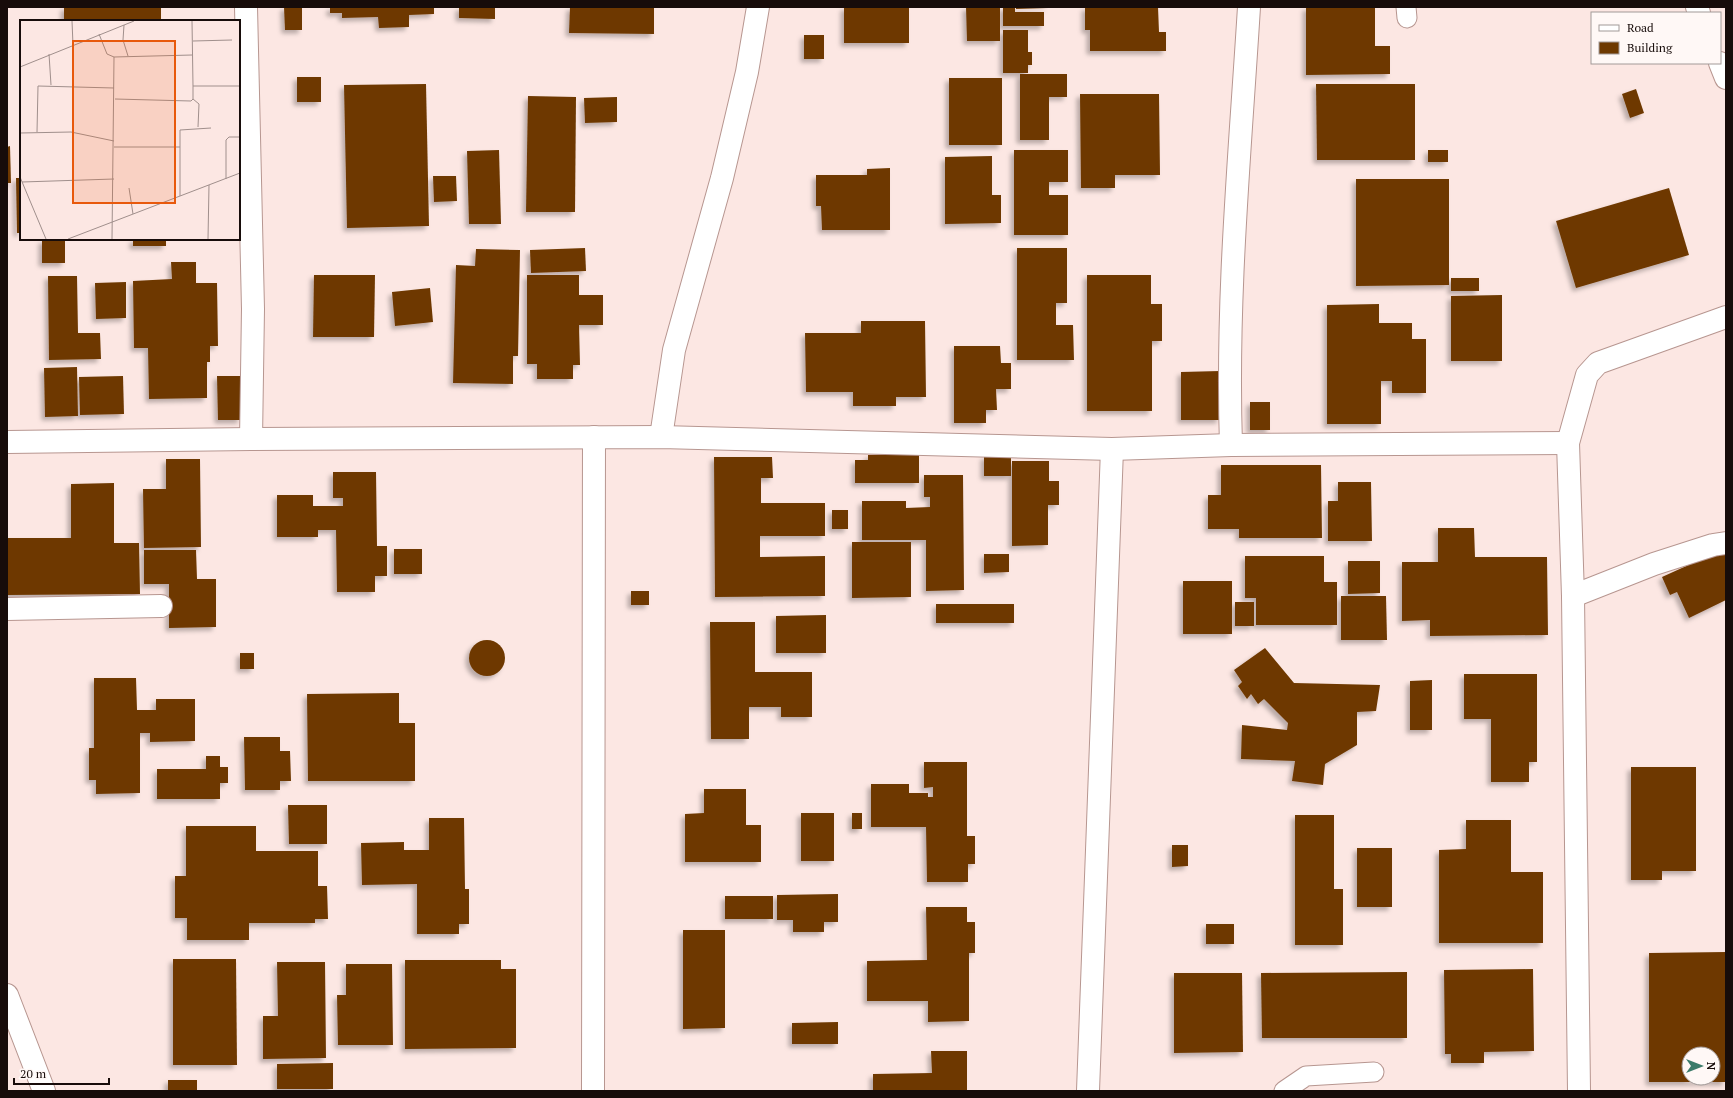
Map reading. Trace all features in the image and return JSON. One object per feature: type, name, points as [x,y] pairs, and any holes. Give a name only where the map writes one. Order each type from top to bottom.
[{"type":"street","points":[[246,7],[253,309],[251,439]]},
{"type":"street","points":[[662,436],[674,350],[722,178],[747,72],[758,7]]},
{"type":"street","points":[[1231,445],[1230,415],[1233,267],[1248,7]]},
{"type":"street","points":[[1720,64],[1726,78]]},
{"type":"street","points":[[1579,1091],[1573,596],[1568,443],[1587,375],[1598,363],[1726,317]]},
{"type":"street","points":[[7,442],[662,436],[1112,449],[1231,445],[1568,443]]},
{"type":"street","points":[[593,1091],[594,437]]},
{"type":"street","points":[[1088,1091],[1112,449]]},
{"type":"street","points":[[1573,596],[1654,564],[1713,545],[1726,543]]},
{"type":"street","points":[[7,609],[161,606]]},
{"type":"street","points":[[7,995],[44,1091]]},
{"type":"lane","points":[[1284,1091],[1306,1076],[1374,1072]]},
{"type":"building","points":[[64,7],[161,7],[161,20],[64,20]]},
{"type":"building","points":[[284,7],[302,7],[302,30],[285,30]]},
{"type":"building","points":[[330,7],[434,7],[434,14],[409,15],[409,27],[379,28],[378,17],[342,18],[342,13],[330,13]]},
{"type":"building","points":[[459,7],[495,7],[495,19],[459,18]]},
{"type":"building","points":[[570,7],[654,7],[654,34],[569,33]]},
{"type":"building","points":[[844,7],[909,7],[909,43],[844,43]]},
{"type":"building","points":[[966,7],[1000,7],[1000,41],[967,41]]},
{"type":"building","points":[[1003,7],[1015,7],[1015,12],[1044,12],[1044,26],[1003,26]]},
{"type":"building","points":[[1016,7],[1048,7],[1048,8],[1016,9]]},
{"type":"building","points":[[1085,7],[1158,7],[1159,32],[1166,32],[1166,51],[1090,51],[1090,30],[1085,30]]},
{"type":"building","points":[[1306,7],[1375,7],[1375,46],[1390,46],[1390,74],[1306,75]]},
{"type":"building","points":[[1003,30],[1028,30],[1028,52],[1032,52],[1032,65],[1028,65],[1028,73],[1003,73]]},
{"type":"building","points":[[804,35],[824,35],[824,59],[804,59]]},
{"type":"building","points":[[1020,74],[1067,74],[1067,97],[1049,97],[1049,140],[1020,140]]},
{"type":"building","points":[[297,77],[321,77],[321,102],[297,102]]},
{"type":"building","points":[[949,78],[1002,78],[1002,145],[949,145]]},
{"type":"building","points":[[426,84],[429,226],[347,228],[344,85]]},
{"type":"building","points":[[1316,84],[1415,84],[1415,160],[1317,160]]},
{"type":"building","points":[[1636,89],[1644,113],[1630,118],[1622,94]]},
{"type":"building","points":[[1080,94],[1159,94],[1160,175],[1115,175],[1115,188],[1081,188]]},
{"type":"building","points":[[528,96],[576,97],[575,212],[526,212]]},
{"type":"building","points":[[617,97],[617,122],[585,123],[584,98]]},
{"type":"building","points":[[10,146],[11,183],[7,183],[7,147]]},
{"type":"building","points":[[499,150],[501,224],[469,224],[467,151]]},
{"type":"building","points":[[1014,150],[1068,150],[1068,182],[1049,182],[1049,195],[1068,195],[1068,235],[1014,235]]},
{"type":"building","points":[[1428,150],[1448,150],[1448,162],[1428,162]]},
{"type":"building","points":[[992,156],[992,195],[1001,195],[1001,223],[945,224],[945,157]]},
{"type":"building","points":[[890,168],[890,230],[822,230],[821,206],[816,206],[816,175],[867,175],[867,169]]},
{"type":"building","points":[[433,176],[456,176],[457,201],[434,202]]},
{"type":"building","points":[[16,178],[20,178],[20,233],[17,233]]},
{"type":"building","points":[[1356,179],[1449,179],[1449,285],[1356,286]]},
{"type":"building","points":[[1669,188],[1689,255],[1576,288],[1556,221]]},
{"type":"building","points":[[42,240],[65,240],[65,263],[42,263]]},
{"type":"building","points":[[133,240],[166,240],[166,246],[133,246]]},
{"type":"building","points":[[585,248],[586,271],[531,273],[530,250]]},
{"type":"building","points":[[1017,248],[1067,248],[1067,303],[1056,303],[1056,325],[1073,325],[1074,360],[1017,360]]},
{"type":"building","points":[[476,249],[520,250],[518,356],[513,356],[513,384],[453,383],[456,265],[475,266]]},
{"type":"building","points":[[171,262],[196,262],[196,283],[217,283],[218,346],[210,346],[210,362],[207,362],[207,398],[149,399],[148,348],[134,348],[133,281],[172,279]]},
{"type":"building","points":[[314,275],[375,275],[374,337],[313,337]]},
{"type":"building","points":[[527,275],[579,275],[579,295],[603,295],[603,325],[579,325],[580,365],[573,365],[573,379],[537,379],[537,364],[527,364]]},
{"type":"building","points":[[1087,275],[1151,275],[1151,304],[1162,304],[1162,341],[1152,341],[1152,411],[1087,411]]},
{"type":"building","points":[[48,276],[77,276],[78,333],[100,333],[101,359],[49,360]]},
{"type":"building","points":[[1451,278],[1479,278],[1479,291],[1451,291]]},
{"type":"building","points":[[126,282],[126,318],[96,319],[95,283]]},
{"type":"building","points":[[430,288],[433,322],[395,326],[392,292]]},
{"type":"building","points":[[1502,295],[1502,361],[1451,361],[1451,296]]},
{"type":"building","points":[[1379,304],[1379,323],[1412,323],[1412,339],[1426,339],[1426,393],[1392,393],[1392,381],[1381,381],[1381,424],[1327,424],[1327,305]]},
{"type":"building","points":[[861,321],[925,321],[926,397],[896,397],[896,406],[853,406],[853,392],[806,392],[805,333],[861,333]]},
{"type":"building","points":[[954,346],[1000,346],[1001,363],[1011,363],[1011,389],[996,389],[997,410],[986,410],[986,423],[954,423]]},
{"type":"building","points":[[77,367],[78,416],[45,417],[44,368]]},
{"type":"building","points":[[1220,371],[1220,420],[1181,420],[1181,372]]},
{"type":"building","points":[[123,376],[124,414],[80,415],[79,377]]},
{"type":"building","points":[[217,376],[240,376],[241,420],[218,420]]},
{"type":"building","points":[[1250,402],[1270,402],[1270,430],[1250,430]]},
{"type":"building","points":[[919,454],[919,483],[855,483],[855,460],[868,460],[868,455]]},
{"type":"building","points":[[984,456],[1011,456],[1011,476],[984,476]]},
{"type":"building","points":[[714,457],[772,457],[773,478],[761,478],[761,503],[825,503],[825,536],[760,536],[760,557],[825,556],[825,596],[715,597]]},
{"type":"building","points":[[166,459],[200,459],[201,547],[144,548],[143,489],[166,489]]},
{"type":"building","points":[[1012,461],[1049,461],[1049,481],[1059,481],[1059,505],[1048,505],[1048,545],[1012,546]]},
{"type":"building","points":[[1221,465],[1321,465],[1322,538],[1239,538],[1239,529],[1208,529],[1208,495],[1221,495]]},
{"type":"building","points":[[333,472],[376,472],[377,546],[387,546],[387,576],[375,576],[375,592],[337,592],[336,530],[318,530],[318,537],[277,537],[277,495],[313,495],[313,506],[343,506],[343,498],[333,498]]},
{"type":"building","points":[[924,475],[963,475],[964,590],[926,591],[926,540],[862,540],[862,501],[906,501],[906,508],[930,507],[930,497],[924,497]]},
{"type":"building","points":[[1338,482],[1371,482],[1372,541],[1328,541],[1328,501],[1338,501]]},
{"type":"building","points":[[114,483],[114,543],[139,543],[140,594],[7,595],[7,538],[71,538],[71,484]]},
{"type":"building","points":[[832,510],[848,510],[848,529],[832,529]]},
{"type":"building","points":[[1438,528],[1474,528],[1475,557],[1547,557],[1548,635],[1430,636],[1430,620],[1402,621],[1402,562],[1438,562]]},
{"type":"building","points":[[852,542],[911,542],[911,597],[852,598]]},
{"type":"building","points":[[1726,548],[1726,600],[1689,618],[1677,592],[1670,595],[1662,577]]},
{"type":"building","points":[[394,549],[422,549],[422,574],[394,574]]},
{"type":"building","points":[[144,550],[196,550],[197,579],[216,579],[216,627],[169,628],[169,584],[144,584]]},
{"type":"building","points":[[984,554],[1009,554],[1009,572],[984,573]]},
{"type":"building","points":[[1245,556],[1324,556],[1324,582],[1337,582],[1337,625],[1256,625],[1256,598],[1245,598]]},
{"type":"building","points":[[1348,561],[1380,561],[1380,593],[1348,594]]},
{"type":"building","points":[[1183,581],[1232,581],[1232,634],[1183,634]]},
{"type":"building","points":[[631,591],[649,591],[649,605],[631,605]]},
{"type":"building","points":[[1341,596],[1386,596],[1387,640],[1341,640]]},
{"type":"building","points":[[1235,602],[1254,602],[1254,626],[1235,626]]},
{"type":"building","points":[[936,604],[1014,604],[1014,623],[936,623]]},
{"type":"building","points":[[826,615],[826,653],[776,653],[776,616]]},
{"type":"building","points":[[710,622],[755,622],[755,672],[812,672],[812,717],[781,717],[781,707],[749,707],[749,739],[711,739]]},
{"type":"building","points":[[487,640],[497,643],[502,648],[505,658],[502,668],[497,673],[487,676],[477,673],[472,668],[469,658],[472,648],[477,643]]},
{"type":"building","points":[[1265,648],[1294,683],[1380,685],[1376,711],[1357,712],[1357,745],[1325,764],[1323,785],[1292,781],[1295,761],[1241,759],[1242,725],[1287,730],[1288,723],[1264,699],[1258,704],[1251,694],[1247,699],[1238,686],[1242,682],[1234,670]]},
{"type":"building","points":[[240,653],[254,653],[254,669],[240,669]]},
{"type":"building","points":[[1464,674],[1537,674],[1537,762],[1529,762],[1529,782],[1491,782],[1491,719],[1464,719]]},
{"type":"building","points":[[94,678],[136,678],[137,710],[156,710],[156,699],[195,699],[195,741],[150,742],[150,733],[140,733],[140,793],[96,794],[96,780],[89,780],[89,748],[94,748]]},
{"type":"building","points":[[1432,680],[1432,730],[1410,730],[1410,681]]},
{"type":"building","points":[[399,693],[399,723],[415,723],[415,781],[308,781],[307,694]]},
{"type":"building","points":[[244,737],[280,737],[280,751],[290,751],[291,781],[280,781],[280,790],[245,790]]},
{"type":"building","points":[[206,756],[220,756],[220,767],[228,767],[228,783],[220,783],[220,799],[157,799],[157,769],[206,769]]},
{"type":"building","points":[[924,762],[967,762],[967,836],[975,836],[975,864],[968,864],[968,882],[927,882],[926,827],[871,827],[871,784],[909,784],[909,793],[928,793],[928,797],[933,797],[933,787],[924,788]]},
{"type":"building","points":[[1631,767],[1696,767],[1696,871],[1662,871],[1662,880],[1631,880]]},
{"type":"building","points":[[704,789],[746,789],[746,825],[761,825],[761,862],[685,862],[685,814],[704,813]]},
{"type":"building","points":[[288,805],[327,805],[327,844],[289,844]]},
{"type":"building","points":[[801,813],[834,813],[834,861],[801,861]]},
{"type":"building","points":[[852,813],[862,813],[862,829],[852,829]]},
{"type":"building","points":[[1295,815],[1334,815],[1334,889],[1343,889],[1343,945],[1295,945]]},
{"type":"building","points":[[429,818],[464,818],[465,889],[469,889],[469,924],[459,924],[459,934],[417,934],[417,884],[362,885],[361,843],[404,842],[404,850],[429,850]]},
{"type":"building","points":[[1466,820],[1511,820],[1511,872],[1543,872],[1543,943],[1439,943],[1439,850],[1466,849]]},
{"type":"building","points":[[186,826],[256,826],[256,851],[318,851],[318,886],[327,886],[328,919],[315,919],[315,923],[249,923],[249,940],[187,940],[187,918],[175,918],[175,876],[186,876]]},
{"type":"building","points":[[1172,845],[1188,845],[1188,866],[1172,867]]},
{"type":"building","points":[[1357,848],[1392,848],[1392,907],[1357,907]]},
{"type":"building","points":[[838,894],[838,922],[824,922],[824,932],[793,932],[793,920],[777,920],[777,895]]},
{"type":"building","points":[[725,896],[773,896],[773,919],[725,919]]},
{"type":"building","points":[[926,907],[967,907],[967,922],[975,922],[975,953],[969,953],[969,1021],[928,1022],[928,1001],[867,1001],[867,961],[927,960]]},
{"type":"building","points":[[1206,924],[1234,924],[1234,944],[1206,944]]},
{"type":"building","points":[[683,930],[725,930],[725,1028],[683,1029]]},
{"type":"building","points":[[1726,952],[1726,1082],[1721,1082],[1721,1046],[1681,1046],[1681,1082],[1649,1082],[1649,953]]},
{"type":"building","points":[[173,959],[236,959],[237,1065],[173,1065]]},
{"type":"building","points":[[405,960],[501,960],[501,969],[516,969],[516,1048],[405,1049]]},
{"type":"building","points":[[277,962],[325,962],[326,1058],[263,1059],[263,1016],[278,1016]]},
{"type":"building","points":[[346,964],[392,964],[393,1045],[338,1045],[337,995],[346,995]]},
{"type":"building","points":[[1533,969],[1534,1051],[1484,1052],[1484,1063],[1451,1063],[1451,1054],[1445,1054],[1444,970]]},
{"type":"building","points":[[1407,972],[1407,1038],[1262,1038],[1261,973]]},
{"type":"building","points":[[1174,973],[1242,973],[1243,1052],[1174,1053]]},
{"type":"building","points":[[838,1022],[838,1044],[792,1044],[792,1023]]},
{"type":"building","points":[[931,1051],[967,1051],[967,1091],[873,1091],[873,1074],[932,1073]]},
{"type":"building","points":[[333,1063],[333,1089],[277,1089],[277,1064]]},
{"type":"building","points":[[168,1080],[197,1080],[197,1091],[168,1091]]}]
